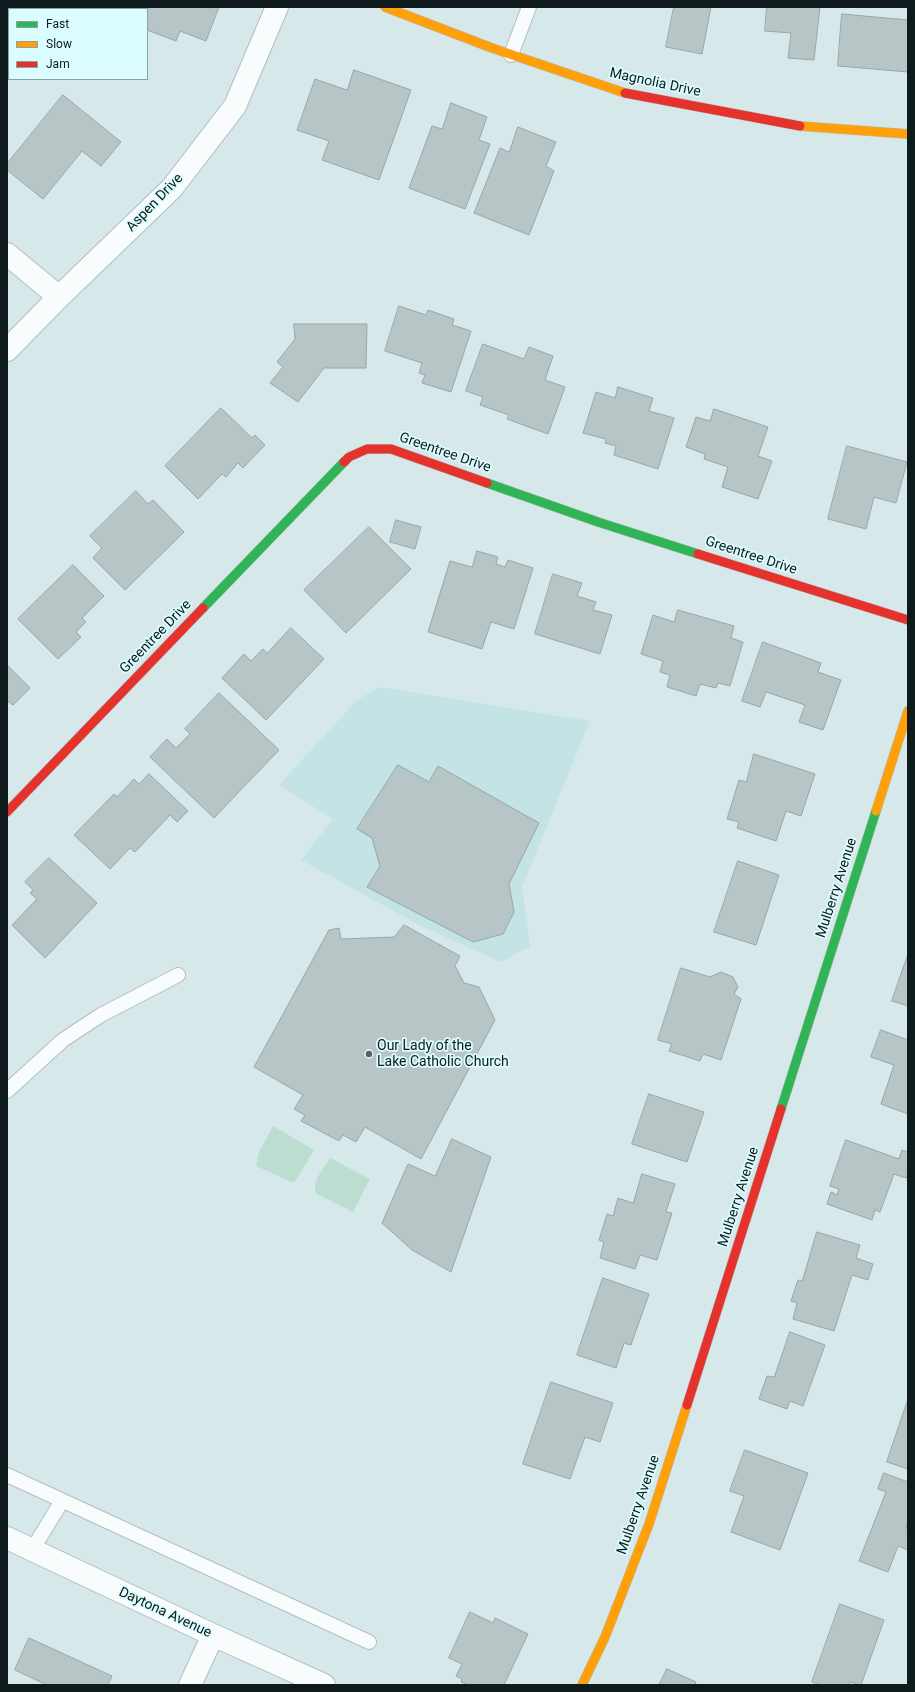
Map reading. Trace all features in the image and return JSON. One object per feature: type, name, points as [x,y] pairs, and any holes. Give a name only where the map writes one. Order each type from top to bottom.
[{"type":"street","name":"Aspen Drive","points":[[7,350],[59,297],[172,188],[235,106],[277,7]]},
{"type":"street","name":"Magnolia Drive","points":[[385,7],[511,55],[619,92],[807,127],[908,134]]},
{"type":"street","points":[[7,254],[59,297]]},
{"type":"street","name":"Greentree Drive","points":[[7,812],[349,457],[367,449],[391,449],[598,522],[908,620]]},
{"type":"street","name":"Mulberry Avenue","points":[[582,1685],[605,1637],[649,1524],[908,711]]},
{"type":"street","name":"Daytona Avenue","points":[[7,1538],[213,1635],[324,1685]]},
{"type":"street","points":[[190,1685],[213,1635]]},
{"type":"lane","points":[[511,55],[529,7]]},
{"type":"lane","points":[[7,1091],[63,1040],[101,1015],[178,975]]},
{"type":"lane","points":[[7,1475],[369,1642]]},
{"type":"lane","points":[[32,1550],[62,1501]]},
{"type":"shaded area","points":[[380,687],[590,721],[522,887],[530,946],[501,962],[423,927],[301,860],[333,819],[279,785],[357,700]]},
{"type":"green space","points":[[273,1126],[314,1150],[294,1183],[256,1166],[259,1152]]},
{"type":"green space","points":[[330,1158],[370,1179],[353,1212],[317,1194],[315,1190],[316,1180]]},
{"type":"building","points":[[7,7],[56,7],[8,8],[7,18]]},
{"type":"building","points":[[219,7],[206,41],[180,31],[176,41],[148,30],[148,8],[76,8]]},
{"type":"building","points":[[674,7],[711,7],[702,54],[666,47]]},
{"type":"building","points":[[767,7],[820,7],[814,60],[788,58],[791,33],[765,31]]},
{"type":"building","points":[[842,14],[908,20],[908,72],[838,66]]},
{"type":"building","points":[[354,70],[411,90],[379,180],[322,160],[329,141],[297,130],[315,79],[347,90]]},
{"type":"building","points":[[63,95],[121,142],[101,166],[82,151],[43,199],[7,170],[7,164]]},
{"type":"building","points":[[451,103],[487,117],[479,140],[490,144],[465,209],[409,188],[432,126],[442,129]]},
{"type":"building","points":[[518,127],[556,142],[546,166],[554,171],[529,235],[474,213],[500,148],[509,152]]},
{"type":"building","points":[[399,306],[426,315],[428,310],[454,319],[452,325],[471,331],[451,392],[422,383],[425,375],[419,373],[422,363],[385,351]]},
{"type":"building","points":[[294,324],[367,324],[366,368],[324,368],[298,402],[270,383],[283,367],[277,362],[295,339]]},
{"type":"building","points":[[483,344],[524,359],[529,347],[553,356],[545,380],[565,387],[548,434],[507,419],[509,415],[480,405],[483,397],[466,391]]},
{"type":"building","points":[[618,387],[653,398],[649,411],[674,418],[658,469],[614,455],[616,446],[605,443],[606,439],[583,433],[596,392],[615,398]]},
{"type":"building","points":[[221,408],[252,438],[255,435],[265,445],[243,468],[238,463],[226,477],[222,474],[198,499],[165,466]]},
{"type":"building","points":[[714,409],[768,427],[758,456],[772,461],[758,499],[722,487],[728,467],[704,459],[705,454],[686,447],[696,417],[710,421]]},
{"type":"building","points":[[847,446],[907,462],[896,503],[874,497],[866,529],[828,519]]},
{"type":"building","points":[[136,491],[148,504],[153,500],[184,532],[125,590],[93,558],[102,548],[90,536]]},
{"type":"building","points":[[396,520],[421,527],[415,549],[390,542]]},
{"type":"building","points":[[369,527],[411,569],[346,633],[304,590]]},
{"type":"building","points":[[477,551],[498,557],[496,564],[505,567],[508,560],[533,568],[514,629],[491,622],[482,649],[428,632],[450,561],[472,567]]},
{"type":"building","points":[[73,565],[104,596],[82,618],[86,622],[76,632],[81,637],[58,659],[18,619]]},
{"type":"building","points":[[553,574],[582,583],[577,596],[596,602],[593,610],[612,615],[600,654],[535,634]]},
{"type":"building","points":[[678,610],[734,626],[731,638],[743,642],[730,686],[718,683],[716,688],[700,684],[696,696],[667,687],[670,675],[660,672],[663,661],[641,654],[653,615],[674,622]]},
{"type":"building","points":[[291,628],[324,659],[266,720],[222,678],[244,654],[251,661],[263,649],[267,653]]},
{"type":"building","points":[[763,642],[821,663],[818,672],[841,680],[823,730],[799,722],[805,705],[766,692],[760,707],[742,701]]},
{"type":"building","points":[[7,665],[30,688],[13,705],[7,701]]},
{"type":"building","points":[[219,693],[279,750],[214,818],[150,757],[167,739],[176,748],[190,734],[185,729]]},
{"type":"building","points":[[754,754],[815,774],[801,816],[786,811],[776,841],[737,828],[739,822],[727,819],[739,780],[746,782]]},
{"type":"building","points":[[398,765],[429,782],[438,766],[539,823],[509,884],[514,912],[503,934],[473,942],[367,887],[380,866],[372,838],[357,829]]},
{"type":"building","points":[[149,774],[188,811],[177,822],[170,815],[135,852],[130,848],[110,869],[74,835],[114,794],[117,797],[134,779],[139,784]]},
{"type":"building","points":[[49,858],[97,903],[45,958],[12,925],[37,899],[30,893],[33,890],[25,882]]},
{"type":"building","points":[[738,861],[779,875],[756,945],[714,932]]},
{"type":"building","name":"Our Lady of the Lake Catholic Church","points":[[404,925],[460,956],[455,966],[464,983],[479,987],[495,1020],[421,1159],[365,1127],[356,1142],[343,1135],[339,1141],[301,1121],[305,1115],[294,1109],[303,1095],[254,1067],[329,930],[339,928],[341,939],[394,937]]},
{"type":"building","points":[[908,954],[908,1006],[892,1001]]},
{"type":"building","points":[[681,968],[710,977],[721,972],[733,977],[738,987],[734,994],[741,999],[721,1060],[703,1054],[700,1061],[669,1051],[672,1044],[658,1040]]},
{"type":"building","points":[[881,1030],[908,1040],[908,1114],[881,1104],[894,1065],[871,1057]]},
{"type":"building","points":[[649,1094],[704,1112],[687,1162],[632,1144]]},
{"type":"building","points":[[452,1139],[491,1157],[451,1272],[412,1250],[382,1223],[408,1164],[435,1176]]},
{"type":"building","points":[[846,1140],[899,1159],[902,1150],[908,1152],[908,1173],[906,1178],[894,1174],[880,1212],[875,1210],[872,1220],[827,1204],[831,1192],[837,1195],[839,1189],[830,1186]]},
{"type":"building","points":[[642,1174],[675,1184],[666,1212],[672,1213],[657,1260],[640,1255],[635,1269],[600,1258],[604,1242],[599,1240],[607,1214],[613,1216],[618,1198],[633,1203]]},
{"type":"building","points":[[817,1232],[860,1245],[856,1258],[873,1264],[868,1280],[852,1275],[834,1331],[793,1319],[797,1303],[791,1301],[798,1280],[802,1281]]},
{"type":"building","points":[[603,1278],[649,1294],[631,1345],[624,1343],[616,1368],[577,1355]]},
{"type":"building","points":[[790,1332],[825,1345],[803,1406],[790,1401],[787,1409],[759,1399],[767,1376],[774,1377]]},
{"type":"building","points":[[551,1382],[613,1403],[600,1442],[585,1437],[570,1479],[523,1464]]},
{"type":"building","points":[[908,1399],[908,1469],[887,1462]]},
{"type":"building","points":[[745,1450],[808,1473],[780,1550],[731,1532],[744,1496],[730,1491]]},
{"type":"building","points":[[884,1473],[908,1482],[908,1521],[906,1528],[908,1528],[908,1550],[898,1546],[888,1572],[859,1561],[886,1492],[878,1489]]},
{"type":"building","points":[[840,1604],[884,1620],[861,1685],[850,1682],[849,1685],[820,1685],[812,1682]]},
{"type":"building","points":[[470,1612],[493,1623],[495,1618],[528,1634],[504,1685],[468,1685],[461,1682],[462,1679],[456,1676],[462,1664],[449,1658]]},
{"type":"building","points":[[29,1638],[112,1676],[108,1685],[47,1685],[15,1670]]},
{"type":"building","points":[[667,1669],[696,1682],[695,1685],[659,1685]]},
{"type":"traffic: fast","points":[[203,608],[344,462]]},
{"type":"traffic: fast","points":[[487,483],[598,522],[698,554]]},
{"type":"traffic: fast","points":[[781,1109],[876,811]]},
{"type":"traffic: slow","points":[[385,7],[492,48],[625,93]]},
{"type":"traffic: slow","points":[[800,126],[908,134]]},
{"type":"traffic: slow","points":[[876,811],[908,711]]},
{"type":"traffic: slow","points":[[582,1685],[605,1637],[649,1524],[687,1405]]},
{"type":"traffic: jam","points":[[625,93],[800,126]]},
{"type":"traffic: jam","points":[[344,462],[349,457],[367,449],[391,449],[487,483]]},
{"type":"traffic: jam","points":[[698,554],[908,620]]},
{"type":"traffic: jam","points":[[7,812],[203,608]]},
{"type":"traffic: jam","points":[[687,1405],[781,1109]]},
{"type":"place","name":"Our Lady of the Lake Catholic Church","points":[[369,1054]]}]
